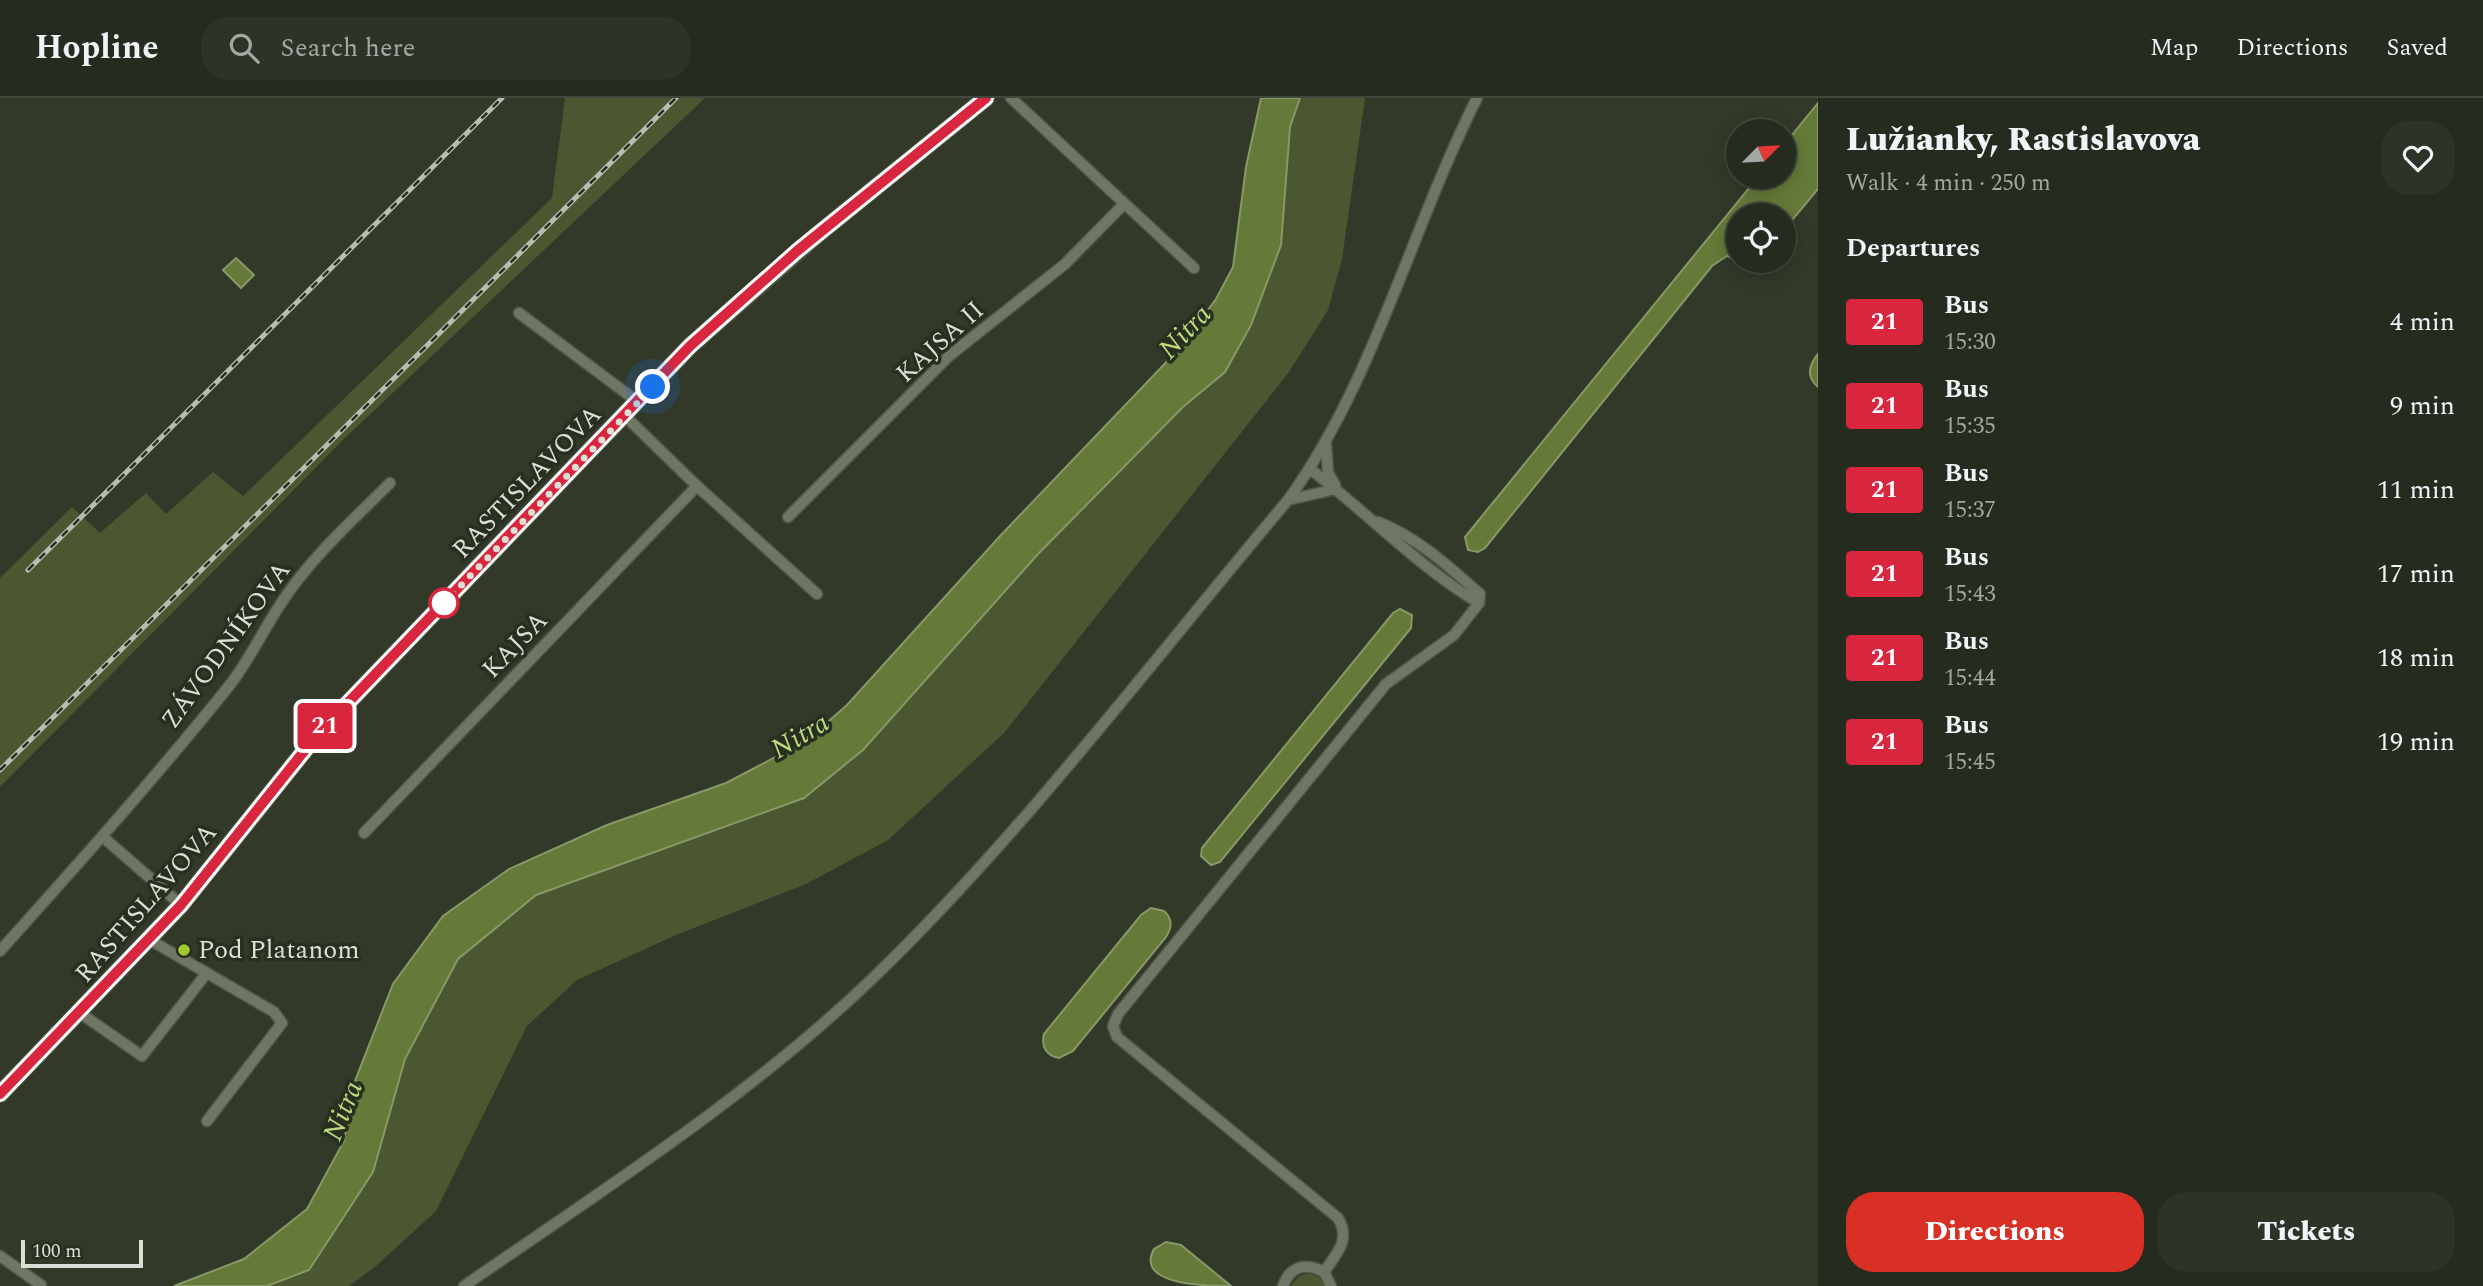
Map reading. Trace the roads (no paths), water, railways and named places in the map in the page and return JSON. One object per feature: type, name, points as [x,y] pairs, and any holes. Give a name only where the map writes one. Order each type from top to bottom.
[{"type":"street","name":"RASTISLAVOVA","points":[[0,1094],[181,905],[317,735],[690,346],[756,287],[986,98]]},
{"type":"street","points":[[1011,98],[1195,268]]},
{"type":"street","points":[[464,1286],[740,1093],[871,979],[941,909],[1041,795],[1288,500],[1326,443],[1477,98]]},
{"type":"street","name":"KAJSA II","points":[[788,517],[950,356],[1065,264],[1124,204]]},
{"type":"street","points":[[519,313],[638,402]]},
{"type":"street","points":[[625,416],[697,486],[817,593]]},
{"type":"street","points":[[1326,443],[1328,472],[1336,489]]},
{"type":"street","points":[[1310,468],[1378,522],[1413,556],[1454,588],[1479,603],[1454,635],[1386,684],[1118,1014],[1113,1026],[1117,1037],[1338,1218],[1344,1228],[1345,1242],[1324,1272]]},
{"type":"street","name":"ZÁVODNÍKOVA","points":[[0,951],[103,837],[230,684],[253,653],[280,604],[319,554],[390,483]]},
{"type":"street","name":"KAJSA","points":[[364,833],[697,486]]},
{"type":"street","points":[[1288,500],[1336,489]]},
{"type":"street","points":[[103,837],[181,905]]},
{"type":"street","points":[[150,940],[274,1012],[282,1023],[207,1122]]},
{"type":"street","points":[[80,1013],[142,1056],[206,974]]},
{"type":"street","points":[[0,1256],[41,1285]]},
{"type":"street","points":[[1283,1286],[1294,1270],[1304,1266],[1324,1272],[1331,1286]]},
{"type":"railway","points":[[28,570],[502,98]]},
{"type":"railway","points":[[0,770],[676,98]]},
{"type":"place","name":"Pod Platanom","points":[[184,950]]},
{"type":"water label","name":"Nitra","points":[[1185,332]]},
{"type":"water label","name":"Nitra","points":[[800,736]]},
{"type":"water label","name":"Nitra","points":[[343,1111]]}]
